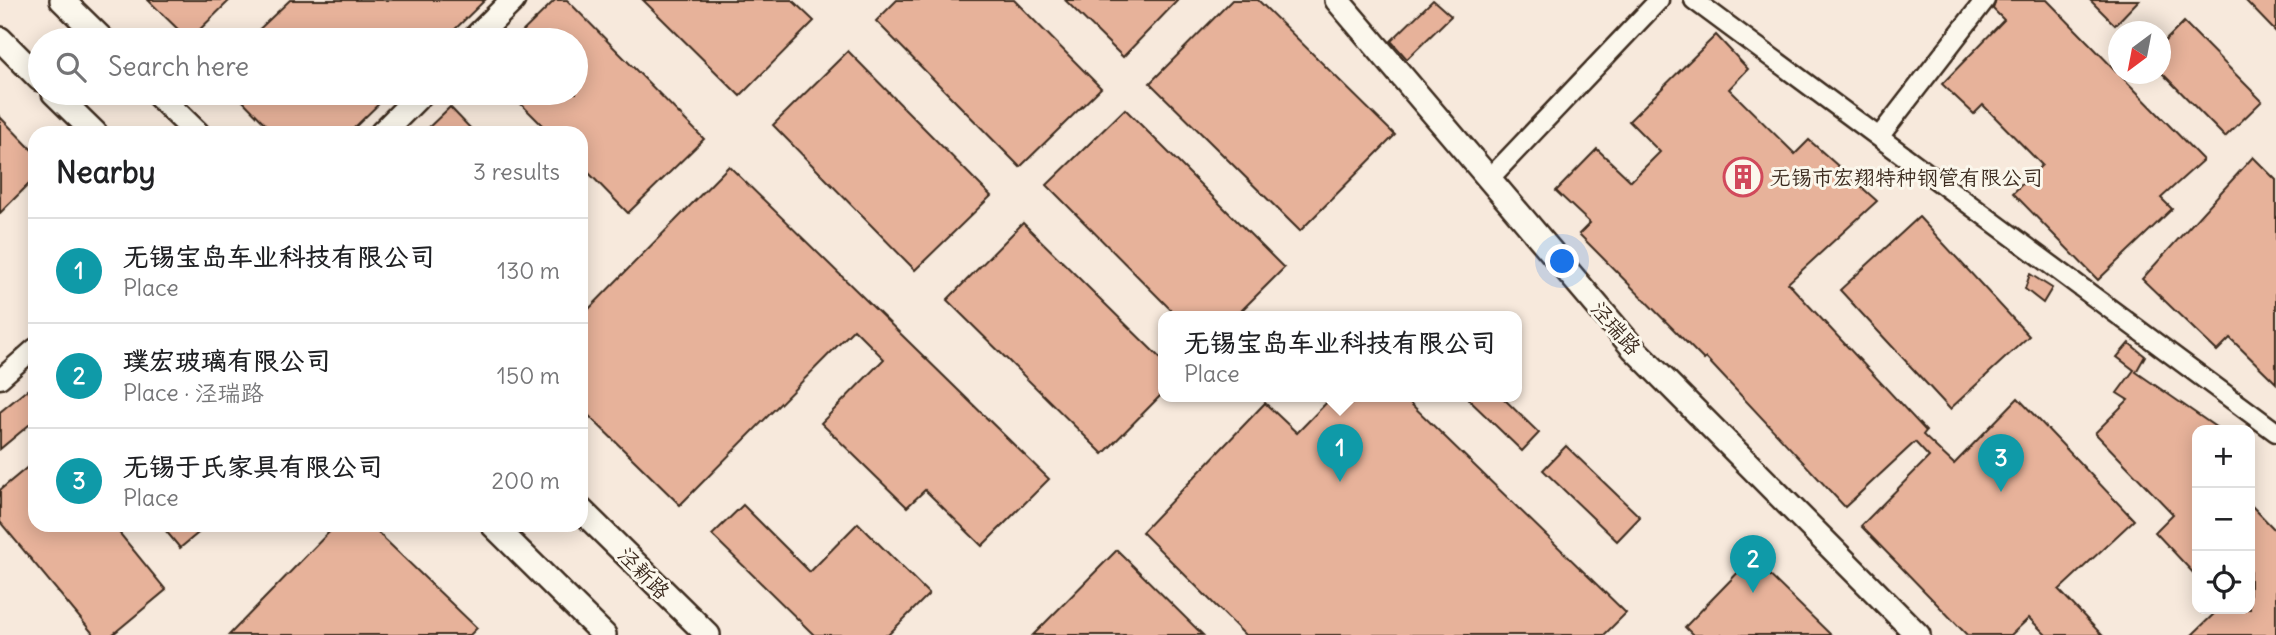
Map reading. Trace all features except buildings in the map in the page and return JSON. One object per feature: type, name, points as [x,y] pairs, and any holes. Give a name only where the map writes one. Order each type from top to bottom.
[{"type":"street","points":[[62,0],[91,28]]},
{"type":"street","points":[[485,28],[513,0]]},
{"type":"street","name":"泾瑞路","points":[[1337,0],[1633,349],[1918,635]]},
{"type":"street","points":[[1489,179],[1658,0]]},
{"type":"street","points":[[1694,0],[2276,432]]},
{"type":"street","points":[[1879,137],[1984,0]]},
{"type":"street","points":[[0,39],[28,67]]},
{"type":"street","points":[[66,105],[88,126]]},
{"type":"street","points":[[168,105],[190,126]]},
{"type":"street","points":[[389,126],[410,105]]},
{"type":"street","points":[[0,379],[28,354]]},
{"type":"street","name":"泾新路","points":[[588,517],[708,635]]},
{"type":"street","points":[[500,532],[604,635]]},
{"type":"place","name":"无锡市宏翔特种钢管有限公司","points":[[1743,177]]},
{"type":"place","name":"无锡宝岛车业科技有限公司","points":[[1340,482]]},
{"type":"place","name":"无锡于氏家具有限公司","points":[[2001,492]]},
{"type":"place","name":"璞宏玻璃有限公司","points":[[1753,593]]}]
